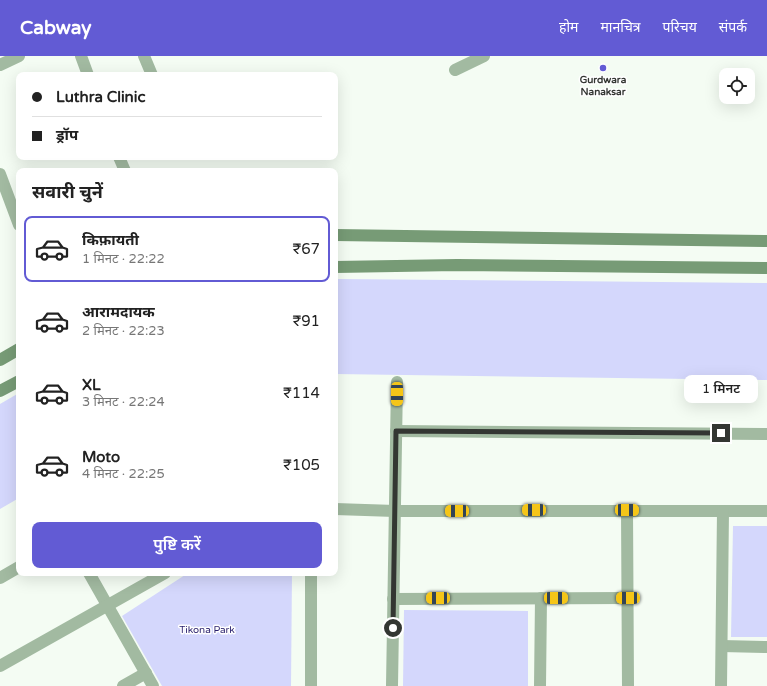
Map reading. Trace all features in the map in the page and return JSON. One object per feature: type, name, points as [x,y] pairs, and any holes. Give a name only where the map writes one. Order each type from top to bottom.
[{"type":"street","points":[[0,65],[19,56]]},
{"type":"street","points":[[81,56],[87,72]]},
{"type":"street","points":[[144,56],[151,72]]},
{"type":"street","points":[[455,70],[484,56]]},
{"type":"street","points":[[0,174],[16,218]]},
{"type":"street","points":[[338,235],[767,241]]},
{"type":"street","points":[[338,267],[457,265],[767,268]]},
{"type":"street","points":[[0,360],[16,351]]},
{"type":"street","points":[[392,686],[397,382]]},
{"type":"street","points":[[0,391],[16,383]]},
{"type":"street","points":[[396,431],[767,434]]},
{"type":"street","points":[[338,509],[395,511],[767,511]]},
{"type":"street","points":[[627,510],[628,686]]},
{"type":"street","points":[[722,686],[723,511]]},
{"type":"street","points":[[0,578],[16,569]]},
{"type":"street","points":[[91,576],[153,686]]},
{"type":"street","points":[[0,666],[160,576]]},
{"type":"street","points":[[311,576],[311,686]]},
{"type":"street","points":[[393,598],[628,598]]},
{"type":"street","points":[[540,686],[541,598]]},
{"type":"street","points":[[722,646],[767,647]]},
{"type":"street","points":[[123,686],[146,673]]},
{"type":"green space","points":[[338,279],[767,283],[767,380],[338,374]]},
{"type":"green space","points":[[16,395],[16,500],[0,509],[0,404]]},
{"type":"green space","points":[[733,526],[767,526],[767,637],[731,637]]},
{"type":"green space","name":"Tikona Park","points":[[183,576],[292,576],[291,686],[162,686],[122,616]]},
{"type":"green space","points":[[404,610],[528,611],[528,686],[403,686]]},
{"type":"place","name":"Gurdwara Nanaksar","points":[[603,68]]},
{"type":"route","points":[[393,628],[396,431],[721,433]]}]
